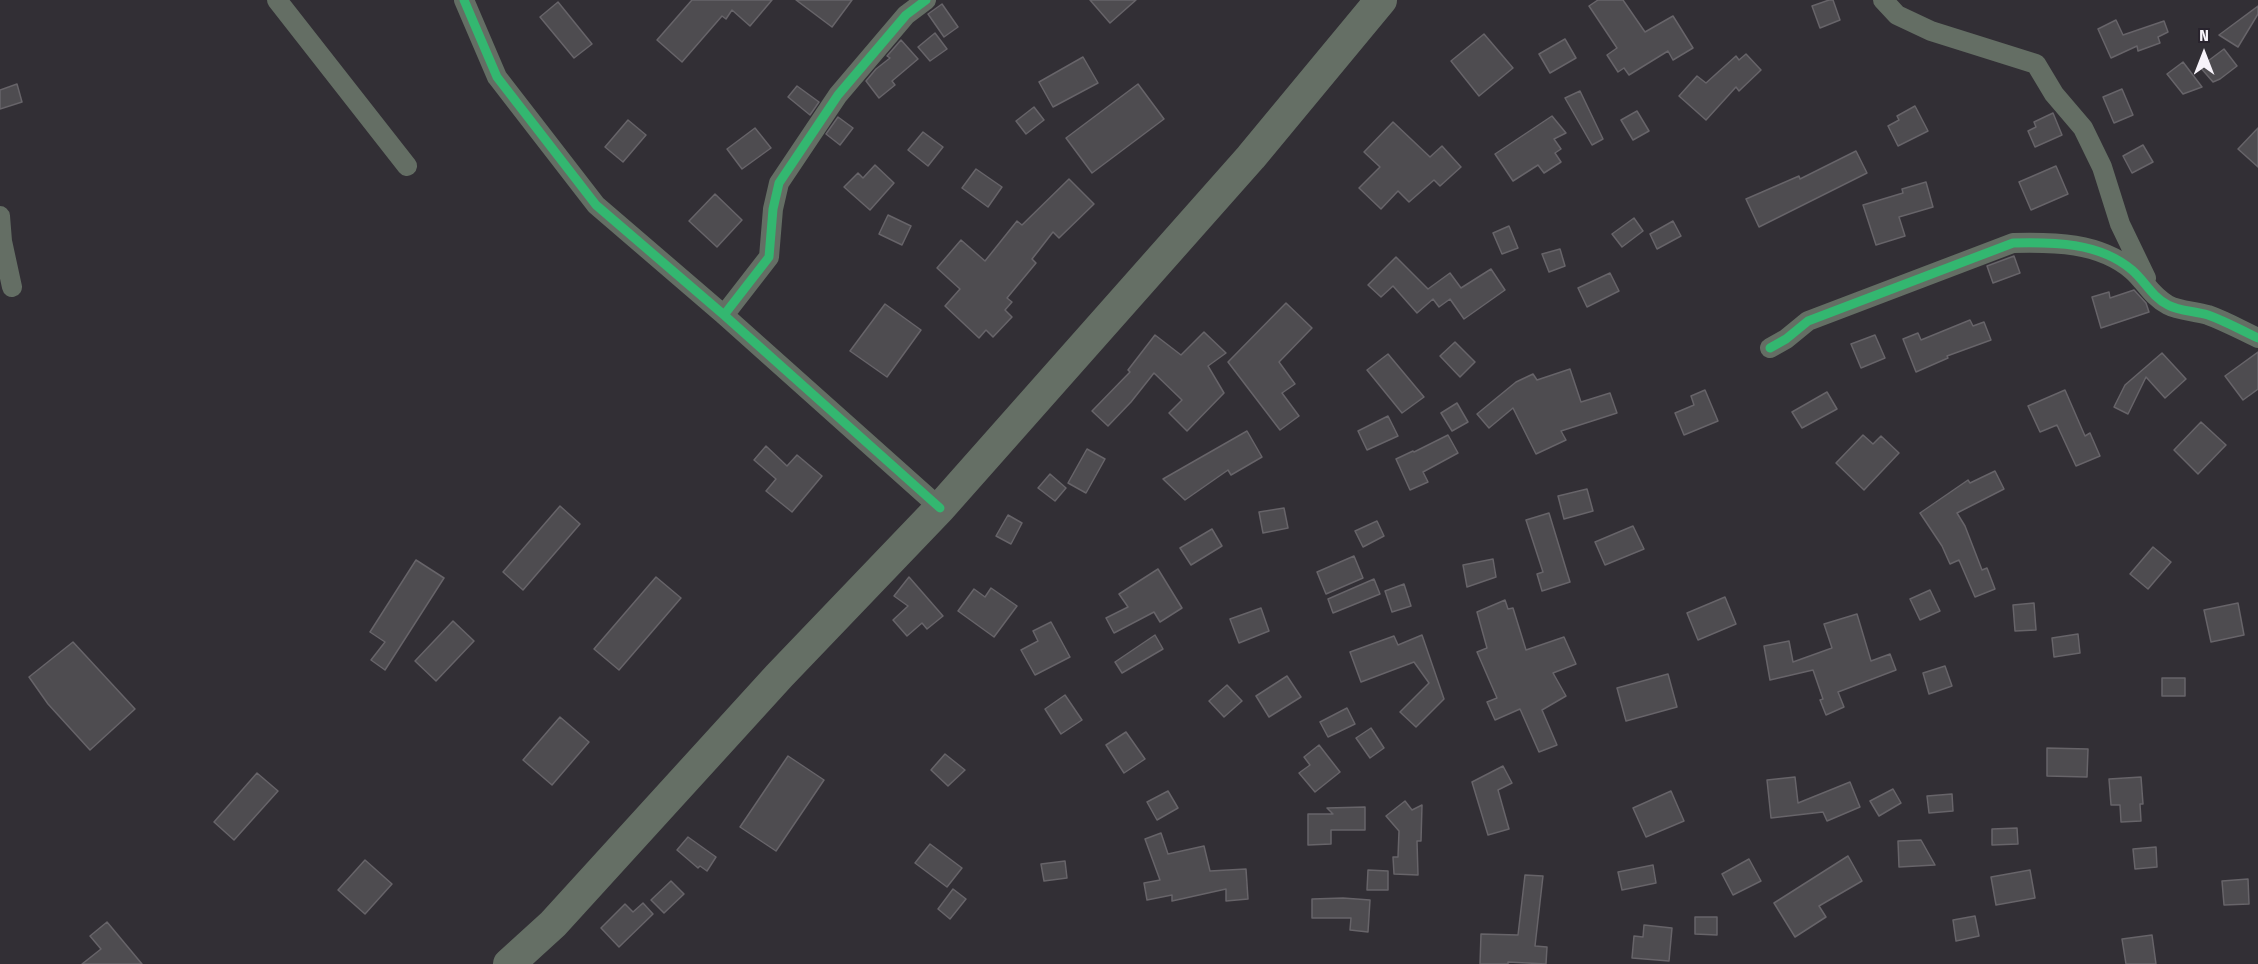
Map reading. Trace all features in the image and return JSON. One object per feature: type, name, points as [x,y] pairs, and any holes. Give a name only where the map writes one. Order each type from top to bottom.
[{"type":"main road","points":[[509,964],[553,924],[779,676],[940,508],[1251,158],[1381,0]]},
{"type":"street","points":[[277,0],[407,166]]},
{"type":"street","points":[[464,0],[497,77],[596,205],[724,315],[940,508]]},
{"type":"street","points":[[724,315],[769,257],[773,209],[779,183],[838,94],[906,15],[926,0]]},
{"type":"street","points":[[1883,0],[1897,15],[1931,31],[2036,64],[2054,94],[2083,128],[2102,167],[2120,224],[2156,298]]},
{"type":"street","points":[[0,216],[2,241],[12,287]]},
{"type":"street","points":[[1770,348],[1796,332],[1808,321],[2013,243],[2039,242],[2076,245],[2097,250],[2131,269],[2156,298],[2170,306],[2207,315],[2258,338]]},
{"type":"building","points":[[692,0],[772,0],[750,26],[732,10],[726,19],[722,16],[682,62],[657,40]]},
{"type":"building","points":[[796,0],[852,0],[832,27]]},
{"type":"building","points":[[1090,0],[1136,0],[1110,23]]},
{"type":"building","points":[[1598,0],[1623,0],[1645,32],[1673,16],[1693,48],[1673,60],[1668,51],[1629,75],[1624,68],[1618,72],[1607,55],[1617,48],[1589,6]]},
{"type":"building","points":[[1833,0],[1840,20],[1820,28],[1812,6]]},
{"type":"building","points":[[558,2],[592,44],[574,58],[540,17]]},
{"type":"building","points":[[942,4],[958,27],[944,37],[928,14]]},
{"type":"building","points":[[2258,6],[2258,14],[2238,47],[2219,35]]},
{"type":"building","points":[[2116,20],[2123,35],[2164,21],[2168,32],[2158,37],[2160,43],[2138,51],[2137,46],[2111,58],[2098,29]]},
{"type":"building","points":[[935,33],[947,49],[930,61],[918,47]]},
{"type":"building","points":[[1484,34],[1513,68],[1479,96],[1451,61]]},
{"type":"building","points":[[1565,39],[1576,58],[1550,73],[1539,54]]},
{"type":"building","points":[[901,40],[918,59],[892,81],[895,85],[879,98],[866,81],[890,58],[887,56]]},
{"type":"building","points":[[2224,49],[2237,66],[2213,82],[2200,67]]},
{"type":"building","points":[[1746,54],[1761,70],[1739,91],[1736,87],[1706,120],[1679,96],[1697,76],[1706,83],[1736,56],[1739,60]]},
{"type":"building","points":[[1083,57],[1098,83],[1053,107],[1039,82]]},
{"type":"building","points":[[2183,62],[2202,87],[2183,94],[2167,74]]},
{"type":"building","points":[[17,84],[22,102],[0,109],[0,90]]},
{"type":"building","points":[[1138,84],[1164,119],[1092,173],[1066,138]]},
{"type":"building","points":[[797,86],[819,102],[810,115],[788,97]]},
{"type":"building","points":[[2122,89],[2133,115],[2114,123],[2103,97]]},
{"type":"building","points":[[1580,91],[1603,139],[1592,145],[1565,98]]},
{"type":"building","points":[[1915,106],[1928,131],[1898,146],[1888,126],[1899,120],[1897,116]]},
{"type":"building","points":[[1034,107],[1044,120],[1026,134],[1016,121]]},
{"type":"building","points":[[1637,111],[1649,131],[1633,140],[1621,120]]},
{"type":"building","points":[[2053,113],[2062,135],[2035,147],[2028,131],[2036,127],[2034,122]]},
{"type":"building","points":[[1552,116],[1566,133],[1554,139],[1561,149],[1555,153],[1561,162],[1544,173],[1538,165],[1513,181],[1495,154]]},
{"type":"building","points":[[838,117],[853,128],[840,145],[826,134]]},
{"type":"building","points":[[628,120],[646,135],[623,162],[605,147]]},
{"type":"building","points":[[1393,122],[1430,157],[1442,146],[1461,167],[1440,186],[1434,180],[1409,202],[1398,191],[1381,209],[1359,188],[1380,167],[1364,152]]},
{"type":"building","points":[[755,128],[771,148],[742,169],[727,149]]},
{"type":"building","points":[[2258,128],[2258,167],[2238,149]]},
{"type":"building","points":[[923,132],[943,147],[928,166],[908,150]]},
{"type":"building","points":[[2143,145],[2153,162],[2132,173],[2123,156]]},
{"type":"building","points":[[1856,151],[1867,173],[1759,227],[1746,199],[1799,176],[1800,179]]},
{"type":"building","points":[[875,165],[894,183],[870,210],[844,187],[858,173],[863,178]]},
{"type":"building","points":[[2056,166],[2068,194],[2031,210],[2019,182]]},
{"type":"building","points":[[976,169],[1002,187],[988,207],[962,188]]},
{"type":"building","points":[[1069,179],[1094,204],[1059,238],[1053,232],[1032,259],[1036,263],[1007,298],[1012,302],[1005,310],[1012,317],[993,337],[986,330],[979,338],[945,306],[960,289],[937,268],[961,240],[985,261],[1017,221],[1022,225]]},
{"type":"building","points":[[1926,182],[1933,207],[1899,217],[1905,236],[1876,245],[1863,205],[1903,193],[1902,189]]},
{"type":"building","points":[[715,194],[742,220],[717,247],[689,221]]},
{"type":"building","points":[[888,215],[911,226],[902,245],[879,234]]},
{"type":"building","points":[[1634,218],[1643,231],[1622,247],[1612,234]]},
{"type":"building","points":[[1673,221],[1681,236],[1657,249],[1650,234]]},
{"type":"building","points":[[1509,226],[1518,248],[1502,254],[1493,233]]},
{"type":"building","points":[[1560,249],[1565,266],[1549,272],[1542,254]]},
{"type":"building","points":[[2014,256],[2020,273],[1993,283],[1987,266]]},
{"type":"building","points":[[1396,257],[1428,289],[1450,273],[1461,288],[1491,269],[1505,290],[1464,319],[1450,299],[1439,307],[1433,299],[1417,313],[1393,286],[1381,297],[1368,285]]},
{"type":"building","points":[[1610,273],[1619,291],[1587,307],[1578,288]]},
{"type":"building","points":[[2134,290],[2146,303],[2149,312],[2101,328],[2092,297],[2109,292],[2110,298]]},
{"type":"building","points":[[1286,303],[1312,328],[1279,362],[1295,384],[1282,393],[1299,416],[1280,430],[1228,362]]},
{"type":"building","points":[[885,304],[921,330],[887,377],[850,351]]},
{"type":"building","points":[[1970,320],[1973,326],[1984,322],[1991,340],[1947,356],[1948,358],[1916,372],[1903,339],[1918,333],[1921,340]]},
{"type":"building","points":[[1204,332],[1226,353],[1208,366],[1224,393],[1187,431],[1169,413],[1182,400],[1154,373],[1108,426],[1092,411],[1130,372],[1128,370],[1155,335],[1181,355]]},
{"type":"building","points":[[1875,335],[1885,358],[1861,368],[1851,344]]},
{"type":"building","points":[[1455,342],[1475,362],[1460,377],[1440,356]]},
{"type":"building","points":[[2258,352],[2258,389],[2243,400],[2225,376]]},
{"type":"building","points":[[2162,353],[2186,379],[2165,398],[2146,377],[2128,414],[2114,407],[2125,385]]},
{"type":"building","points":[[1388,354],[1424,397],[1402,413],[1367,370]]},
{"type":"building","points":[[1570,369],[1581,402],[1610,393],[1617,413],[1561,431],[1566,440],[1536,454],[1513,408],[1489,428],[1477,414],[1516,382],[1533,374],[1537,380]]},
{"type":"building","points":[[1705,390],[1718,421],[1684,435],[1675,413],[1694,405],[1691,396]]},
{"type":"building","points":[[2065,390],[2085,436],[2090,433],[2100,456],[2076,466],[2057,425],[2040,432],[2028,406]]},
{"type":"building","points":[[1827,392],[1837,409],[1802,428],[1792,412]]},
{"type":"building","points":[[1457,403],[1468,422],[1452,431],[1441,413]]},
{"type":"building","points":[[1388,416],[1398,436],[1367,450],[1358,431]]},
{"type":"building","points":[[2201,422],[2226,445],[2198,474],[2174,450]]},
{"type":"building","points":[[1247,431],[1262,457],[1231,475],[1228,470],[1185,500],[1163,479]]},
{"type":"building","points":[[1448,435],[1458,453],[1423,472],[1428,482],[1410,490],[1396,459]]},
{"type":"building","points":[[1863,435],[1873,444],[1881,436],[1899,453],[1864,490],[1836,463]]},
{"type":"building","points":[[766,446],[787,466],[797,455],[822,476],[792,512],[766,491],[776,479],[754,460]]},
{"type":"building","points":[[1087,449],[1105,459],[1086,493],[1068,483]]},
{"type":"building","points":[[1995,471],[2004,489],[1957,513],[1965,526],[1982,570],[1987,568],[1995,589],[1975,597],[1959,560],[1950,564],[1942,546],[1920,513],[1968,480],[1970,483]]},
{"type":"building","points":[[1050,474],[1066,488],[1055,501],[1038,488]]},
{"type":"building","points":[[1587,489],[1593,511],[1564,519],[1558,496]]},
{"type":"building","points":[[560,506],[580,524],[523,590],[503,572]]},
{"type":"building","points":[[1284,508],[1288,528],[1263,533],[1259,512]]},
{"type":"building","points":[[1549,513],[1570,582],[1542,591],[1537,574],[1543,572],[1526,520]]},
{"type":"building","points":[[1008,515],[1022,523],[1011,544],[996,536]]},
{"type":"building","points":[[1377,521],[1384,536],[1363,547],[1355,531]]},
{"type":"building","points":[[1633,526],[1644,549],[1605,565],[1595,542]]},
{"type":"building","points":[[1212,529],[1222,546],[1191,565],[1180,548]]},
{"type":"building","points":[[2153,547],[2171,562],[2148,589],[2130,574]]},
{"type":"building","points":[[1354,556],[1363,578],[1326,594],[1317,572]]},
{"type":"building","points":[[1493,559],[1496,577],[1467,587],[1463,565]]},
{"type":"building","points":[[416,560],[444,578],[385,670],[371,660],[385,642],[370,632]]},
{"type":"building","points":[[1158,569],[1182,608],[1160,622],[1154,612],[1114,633],[1106,618],[1128,607],[1119,594]]},
{"type":"building","points":[[656,577],[681,598],[619,670],[594,649]]},
{"type":"building","points":[[909,577],[943,616],[927,629],[922,623],[907,636],[893,620],[908,606],[894,596]]},
{"type":"building","points":[[1374,579],[1380,594],[1333,613],[1328,599]]},
{"type":"building","points":[[1404,584],[1411,606],[1392,612],[1385,591]]},
{"type":"building","points":[[991,588],[1017,606],[994,637],[958,611],[974,589],[985,597]]},
{"type":"building","points":[[1930,590],[1940,611],[1920,620],[1910,599]]},
{"type":"building","points":[[1725,597],[1736,624],[1698,640],[1687,613]]},
{"type":"building","points":[[1505,600],[1508,609],[1513,608],[1526,650],[1564,637],[1576,664],[1553,673],[1566,696],[1542,710],[1557,745],[1539,752],[1520,709],[1495,720],[1487,702],[1497,698],[1477,652],[1487,648],[1477,612]]},
{"type":"building","points":[[2034,603],[2036,630],[2015,631],[2013,605]]},
{"type":"building","points":[[2238,603],[2244,635],[2211,642],[2204,610]]},
{"type":"building","points":[[1261,608],[1269,631],[1239,643],[1230,619]]},
{"type":"building","points":[[1857,614],[1871,661],[1890,654],[1896,670],[1838,692],[1844,707],[1826,715],[1813,670],[1770,680],[1764,646],[1789,641],[1793,662],[1832,648],[1824,624]]},
{"type":"building","points":[[453,621],[474,641],[436,681],[415,661]]},
{"type":"building","points":[[1051,622],[1070,657],[1035,675],[1021,650],[1038,641],[1033,631]]},
{"type":"building","points":[[2078,634],[2080,653],[2054,657],[2052,638]]},
{"type":"building","points":[[1155,635],[1163,649],[1122,673],[1115,662]]},
{"type":"building","points":[[1422,635],[1444,699],[1416,727],[1400,712],[1429,683],[1414,662],[1361,682],[1350,652],[1394,636],[1398,645]]},
{"type":"building","points":[[73,642],[135,709],[90,750],[48,704],[29,677]]},
{"type":"building","points":[[1945,666],[1952,686],[1929,694],[1923,673]]},
{"type":"building","points":[[1668,674],[1677,707],[1626,721],[1617,688]]},
{"type":"building","points":[[1287,676],[1301,697],[1269,717],[1256,696]]},
{"type":"building","points":[[2162,678],[2185,678],[2185,696],[2162,696]]},
{"type":"building","points":[[1227,685],[1242,701],[1224,717],[1209,701]]},
{"type":"building","points":[[1065,695],[1082,720],[1061,734],[1045,709]]},
{"type":"building","points":[[1347,708],[1355,724],[1328,737],[1320,722]]},
{"type":"building","points":[[560,717],[589,742],[552,785],[523,760]]},
{"type":"building","points":[[1371,728],[1384,748],[1370,758],[1356,738]]},
{"type":"building","points":[[1126,732],[1145,759],[1124,773],[1106,745]]},
{"type":"building","points":[[1319,745],[1340,772],[1315,792],[1299,773],[1310,765],[1304,757]]},
{"type":"building","points":[[2047,748],[2088,749],[2087,777],[2047,776]]},
{"type":"building","points":[[945,754],[965,770],[948,786],[931,770]]},
{"type":"building","points":[[788,756],[824,780],[776,851],[740,827]]},
{"type":"building","points":[[1503,766],[1512,783],[1498,790],[1509,829],[1488,835],[1472,782]]},
{"type":"building","points":[[257,773],[278,791],[234,840],[214,822]]},
{"type":"building","points":[[1795,777],[1798,803],[1850,782],[1860,807],[1827,821],[1823,812],[1771,818],[1767,780]]},
{"type":"building","points":[[2141,777],[2143,804],[2140,804],[2141,821],[2121,822],[2120,805],[2111,805],[2109,779]]},
{"type":"building","points":[[1893,789],[1901,803],[1879,816],[1870,801]]},
{"type":"building","points":[[1168,791],[1178,808],[1157,820],[1147,802]]},
{"type":"building","points":[[1671,791],[1684,821],[1646,837],[1633,808]]},
{"type":"building","points":[[1952,794],[1953,811],[1929,813],[1927,796]]},
{"type":"building","points":[[1405,801],[1412,810],[1422,805],[1421,841],[1417,841],[1418,875],[1394,874],[1393,857],[1398,857],[1399,831],[1386,816]]},
{"type":"building","points":[[1365,807],[1365,830],[1331,830],[1331,844],[1308,845],[1308,814],[1333,814],[1327,808]]},
{"type":"building","points":[[2017,828],[2018,844],[1992,845],[1992,829]]},
{"type":"building","points":[[1161,833],[1168,854],[1204,846],[1210,871],[1246,869],[1248,899],[1226,901],[1226,889],[1172,901],[1172,895],[1147,900],[1144,883],[1160,880],[1145,839]]},
{"type":"building","points":[[688,837],[716,857],[707,871],[700,866],[698,868],[677,850]]},
{"type":"building","points":[[1921,840],[1935,865],[1899,867],[1898,841]]},
{"type":"building","points":[[930,844],[962,868],[947,887],[915,863]]},
{"type":"building","points":[[2156,847],[2157,867],[2135,869],[2133,849]]},
{"type":"building","points":[[1848,856],[1862,881],[1819,906],[1826,917],[1795,937],[1774,903]]},
{"type":"building","points":[[1749,859],[1761,881],[1733,895],[1722,874]]},
{"type":"building","points":[[365,860],[392,884],[365,914],[338,890]]},
{"type":"building","points":[[1065,861],[1067,878],[1044,881],[1041,864]]},
{"type":"building","points":[[1653,865],[1656,883],[1622,890],[1618,872]]},
{"type":"building","points":[[1368,870],[1388,871],[1388,890],[1367,890]]},
{"type":"building","points":[[2030,870],[2035,898],[1996,905],[1991,877]]},
{"type":"building","points":[[1525,875],[1543,876],[1535,946],[1547,947],[1546,964],[1508,962],[1508,964],[1480,964],[1481,934],[1518,935]]},
{"type":"building","points":[[2248,879],[2249,904],[2224,905],[2222,881]]},
{"type":"building","points":[[671,881],[684,894],[664,913],[651,900]]},
{"type":"building","points":[[953,889],[966,899],[950,919],[938,909]]},
{"type":"building","points":[[1312,899],[1370,900],[1368,932],[1350,930],[1351,918],[1312,918]]},
{"type":"building","points":[[643,903],[653,914],[619,947],[601,928],[625,904],[633,912]]},
{"type":"building","points":[[1975,916],[1979,936],[1956,941],[1953,920]]},
{"type":"building","points":[[1695,917],[1717,917],[1717,935],[1695,934]]},
{"type":"building","points":[[107,922],[142,964],[82,964],[101,949],[90,936]]},
{"type":"building","points":[[1644,925],[1672,928],[1669,961],[1632,958],[1634,936],[1643,937]]},
{"type":"building","points":[[2152,935],[2156,964],[2126,964],[2122,939]]},
{"type":"cycle path","points":[[464,0],[497,77],[596,205],[724,315],[940,508]]},
{"type":"cycle path","points":[[724,315],[769,257],[773,209],[779,183],[838,95],[906,15],[926,0]]},
{"type":"cycle path","points":[[1770,348],[1786,339],[1808,321],[2013,243],[2060,244],[2105,254],[2137,274],[2157,297],[2168,305],[2208,315],[2258,338]]}]
